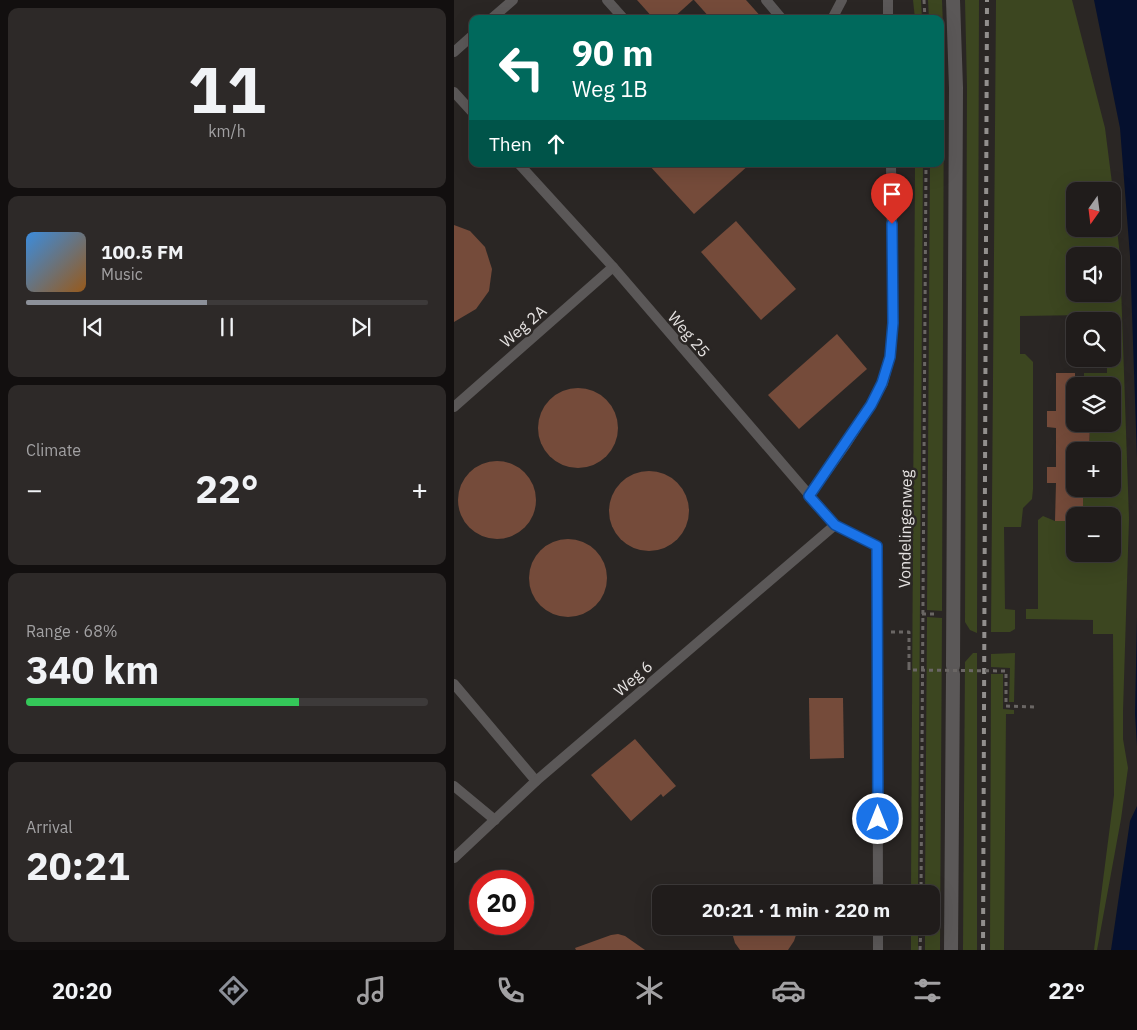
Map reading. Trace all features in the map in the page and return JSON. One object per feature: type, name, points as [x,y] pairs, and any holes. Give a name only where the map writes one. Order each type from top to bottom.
[{"type":"street","points":[[952,950],[956,61],[953,0]]},
{"type":"lane","points":[[495,15],[512,0]]},
{"type":"lane","points":[[607,0],[620,15]]},
{"type":"lane","points":[[766,0],[779,15]]},
{"type":"lane","points":[[834,15],[842,0]]},
{"type":"lane","points":[[888,0],[888,15]]},
{"type":"lane","points":[[454,52],[469,39]]},
{"type":"lane","points":[[454,92],[469,109]]},
{"type":"lane","name":"Weg 25","points":[[522,167],[613,267],[835,525]]},
{"type":"lane","points":[[809,496],[871,405],[882,383],[890,357],[893,323],[891,167]]},
{"type":"lane","name":"Weg 2A","points":[[454,407],[613,267]]},
{"type":"lane","points":[[835,525],[877,546],[878,885]]},
{"type":"lane","name":"Weg 6","points":[[454,857],[536,781],[835,525]]},
{"type":"lane","points":[[454,684],[536,781]]},
{"type":"lane","points":[[454,786],[496,820]]},
{"type":"lane","points":[[878,935],[878,950]]},
{"type":"path","points":[[924,0],[925,15]]},
{"type":"path","name":"Vondelingenweg","points":[[921,885],[926,167]]},
{"type":"path","points":[[897,632],[909,632],[909,670],[1006,671],[1006,706],[1034,707]]},
{"type":"path","points":[[920,935],[920,950]]},
{"type":"green space","points":[[913,0],[921,0],[922,15],[915,15]]},
{"type":"green space","points":[[928,0],[942,0],[943,15],[929,15]]},
{"type":"green space","points":[[965,0],[979,0],[977,633],[970,630],[965,622],[967,87]]},
{"type":"green space","points":[[996,0],[1072,0],[1105,128],[1112,182],[1066,182],[1066,238],[1118,238],[1119,247],[1066,247],[1066,302],[1121,302],[1121,285],[1129,519],[1123,711],[1123,739],[1128,768],[1121,819],[1097,950],[1094,950],[1114,795],[1113,634],[1093,634],[1093,620],[1026,619],[1026,609],[1038,609],[1038,520],[1043,516],[1055,521],[1066,521],[1066,562],[1121,562],[1121,507],[1083,507],[1083,497],[1121,497],[1121,442],[1089,442],[1090,432],[1121,432],[1121,377],[1084,377],[1084,373],[1107,373],[1107,367],[1121,367],[1121,312],[1066,312],[1066,315],[1020,316],[1020,354],[1025,354],[1033,362],[1033,489],[1032,499],[1023,508],[1021,527],[1004,527],[1005,609],[1015,610],[1015,629],[1010,632],[991,632]]},
{"type":"green space","points":[[915,167],[923,167],[918,885],[911,885]]},
{"type":"green space","points":[[930,167],[944,167],[942,611],[927,610]]},
{"type":"green space","points":[[927,617],[942,618],[940,950],[925,950],[925,935],[940,935],[940,885],[925,885]]},
{"type":"green space","points":[[973,653],[977,653],[977,950],[963,950],[965,662]]},
{"type":"green space","points":[[1015,653],[1014,702],[1009,702],[1010,668],[991,667],[991,654]]},
{"type":"green space","points":[[991,674],[1003,674],[1003,709],[1014,710],[1014,714],[1006,714],[1004,950],[990,950]]},
{"type":"green space","points":[[911,935],[918,935],[918,950],[911,950]]},
{"type":"water","points":[[1094,0],[1137,0],[1137,458],[1130,256],[1120,128]]},
{"type":"water","points":[[1137,617],[1138,746],[1135,714]]},
{"type":"water","points":[[1137,806],[1137,950],[1111,950],[1130,821]]},
{"type":"building","points":[[637,0],[693,0],[676,15],[650,15]]},
{"type":"building","points":[[694,0],[746,0],[759,15],[707,15]]},
{"type":"building","points":[[651,167],[747,167],[694,214]]},
{"type":"building","points":[[736,221],[796,289],[761,320],[701,252]]},
{"type":"building","points":[[454,225],[470,231],[485,247],[492,269],[489,291],[476,309],[454,322]]},
{"type":"building","points":[[837,334],[867,369],[799,429],[768,395]]},
{"type":"building","points":[[1056,373],[1075,373],[1075,377],[1066,377],[1066,432],[1090,432],[1089,442],[1066,442],[1066,497],[1083,497],[1083,507],[1066,507],[1066,521],[1055,521],[1056,483],[1047,483],[1047,467],[1056,467],[1056,428],[1047,427],[1047,411],[1056,411]]},
{"type":"building","points":[[578,388],[593,391],[606,400],[615,413],[618,428],[615,443],[606,456],[593,465],[578,468],[563,465],[550,456],[541,443],[538,428],[541,413],[550,400],[563,391]]},
{"type":"building","points":[[489,461],[505,461],[519,467],[530,478],[536,492],[536,508],[530,522],[519,533],[505,539],[489,539],[475,533],[464,522],[458,508],[458,492],[464,478],[475,467]]},
{"type":"building","points":[[649,471],[664,474],[677,483],[686,496],[689,511],[686,526],[677,539],[664,548],[649,551],[634,548],[621,539],[612,526],[609,511],[612,496],[621,483],[634,474]]},
{"type":"building","points":[[560,539],[576,539],[590,545],[601,556],[607,570],[607,586],[601,600],[590,611],[576,617],[560,617],[546,611],[535,600],[529,586],[529,570],[535,556],[546,545]]},
{"type":"building","points":[[809,698],[843,698],[844,758],[810,759]]},
{"type":"building","points":[[635,739],[676,786],[663,797],[661,794],[631,821],[591,775]]},
{"type":"building","points":[[611,935],[625,936],[645,950],[576,950],[575,948]]},
{"type":"building","points":[[733,935],[796,935],[788,950],[740,950]]},
{"type":"railway","points":[[983,950],[987,0]]},
{"type":"route","points":[[878,819],[877,546],[835,525],[809,496],[871,405],[882,383],[890,357],[893,323],[892,224]]}]
